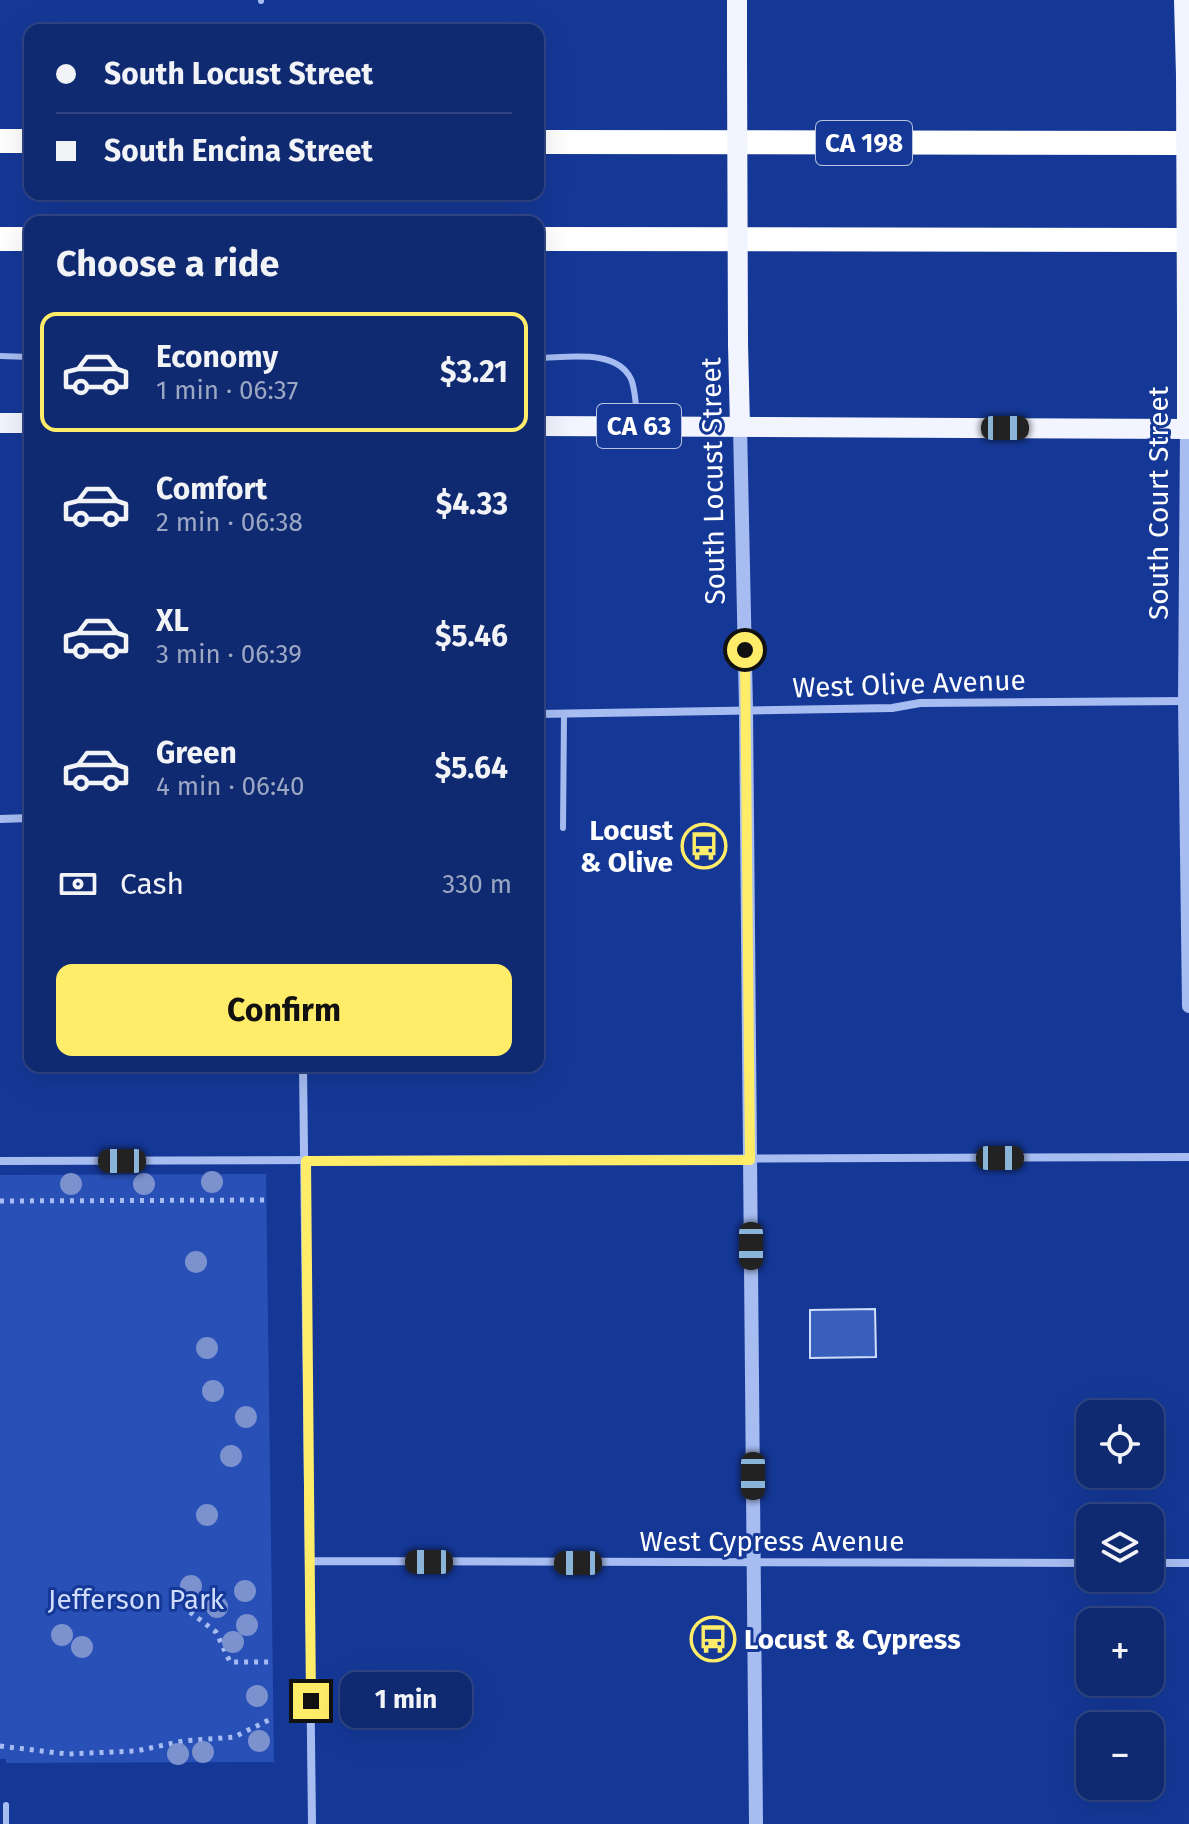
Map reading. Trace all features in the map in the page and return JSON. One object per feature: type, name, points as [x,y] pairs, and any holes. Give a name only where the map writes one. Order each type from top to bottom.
[{"type":"highway","points":[[0,141],[24,141]]},
{"type":"highway","name":"CA 198","points":[[544,142],[1189,143]]},
{"type":"highway","points":[[0,239],[24,239]]},
{"type":"highway","points":[[544,239],[1189,240]]},
{"type":"main road","name":"South Locust Street","points":[[737,0],[740,426]]},
{"type":"main road","name":"South Court Street","points":[[1184,0],[1188,429]]},
{"type":"main road","points":[[0,423],[24,423]]},
{"type":"main road","name":"CA 63","points":[[544,426],[1188,429]]},
{"type":"street","name":"South Locust Street","points":[[740,426],[746,709],[756,1824]]},
{"type":"street","name":"South Court Street","points":[[1188,429],[1185,701],[1189,1006]]},
{"type":"street","name":"West Olive Avenue","points":[[544,714],[892,708],[920,703],[1185,701]]},
{"type":"street","points":[[0,819],[24,818]]},
{"type":"street","points":[[303,1072],[312,1824]]},
{"type":"street","points":[[0,1161],[1189,1157]]},
{"type":"street","name":"West Cypress Avenue","points":[[310,1561],[1076,1563]]},
{"type":"street","points":[[1164,1563],[1189,1563]]},
{"type":"lane","points":[[0,356],[24,357]]},
{"type":"lane","points":[[544,358],[606,358],[623,367],[632,381],[638,426]]},
{"type":"lane","points":[[563,828],[564,714]]},
{"type":"lane","points":[[6,1805],[6,1824]]},
{"type":"path","points":[[0,1201],[264,1200]]},
{"type":"path","points":[[190,1612],[216,1632],[230,1662],[270,1662]]},
{"type":"path","points":[[0,1746],[67,1754],[136,1751],[183,1741],[234,1737],[271,1719]]},
{"type":"green space","name":"Jefferson Park","points":[[266,1174],[274,1762],[6,1763],[6,1759],[0,1759],[0,1175]]},
{"type":"building","points":[[875,1309],[876,1357],[810,1358],[810,1310]]},
{"type":"place","name":"Locust & Olive","points":[[704,846]]},
{"type":"place","name":"Locust & Cypress","points":[[713,1639]]},
{"type":"route","points":[[311,1701],[306,1161],[750,1160],[745,650]]}]
